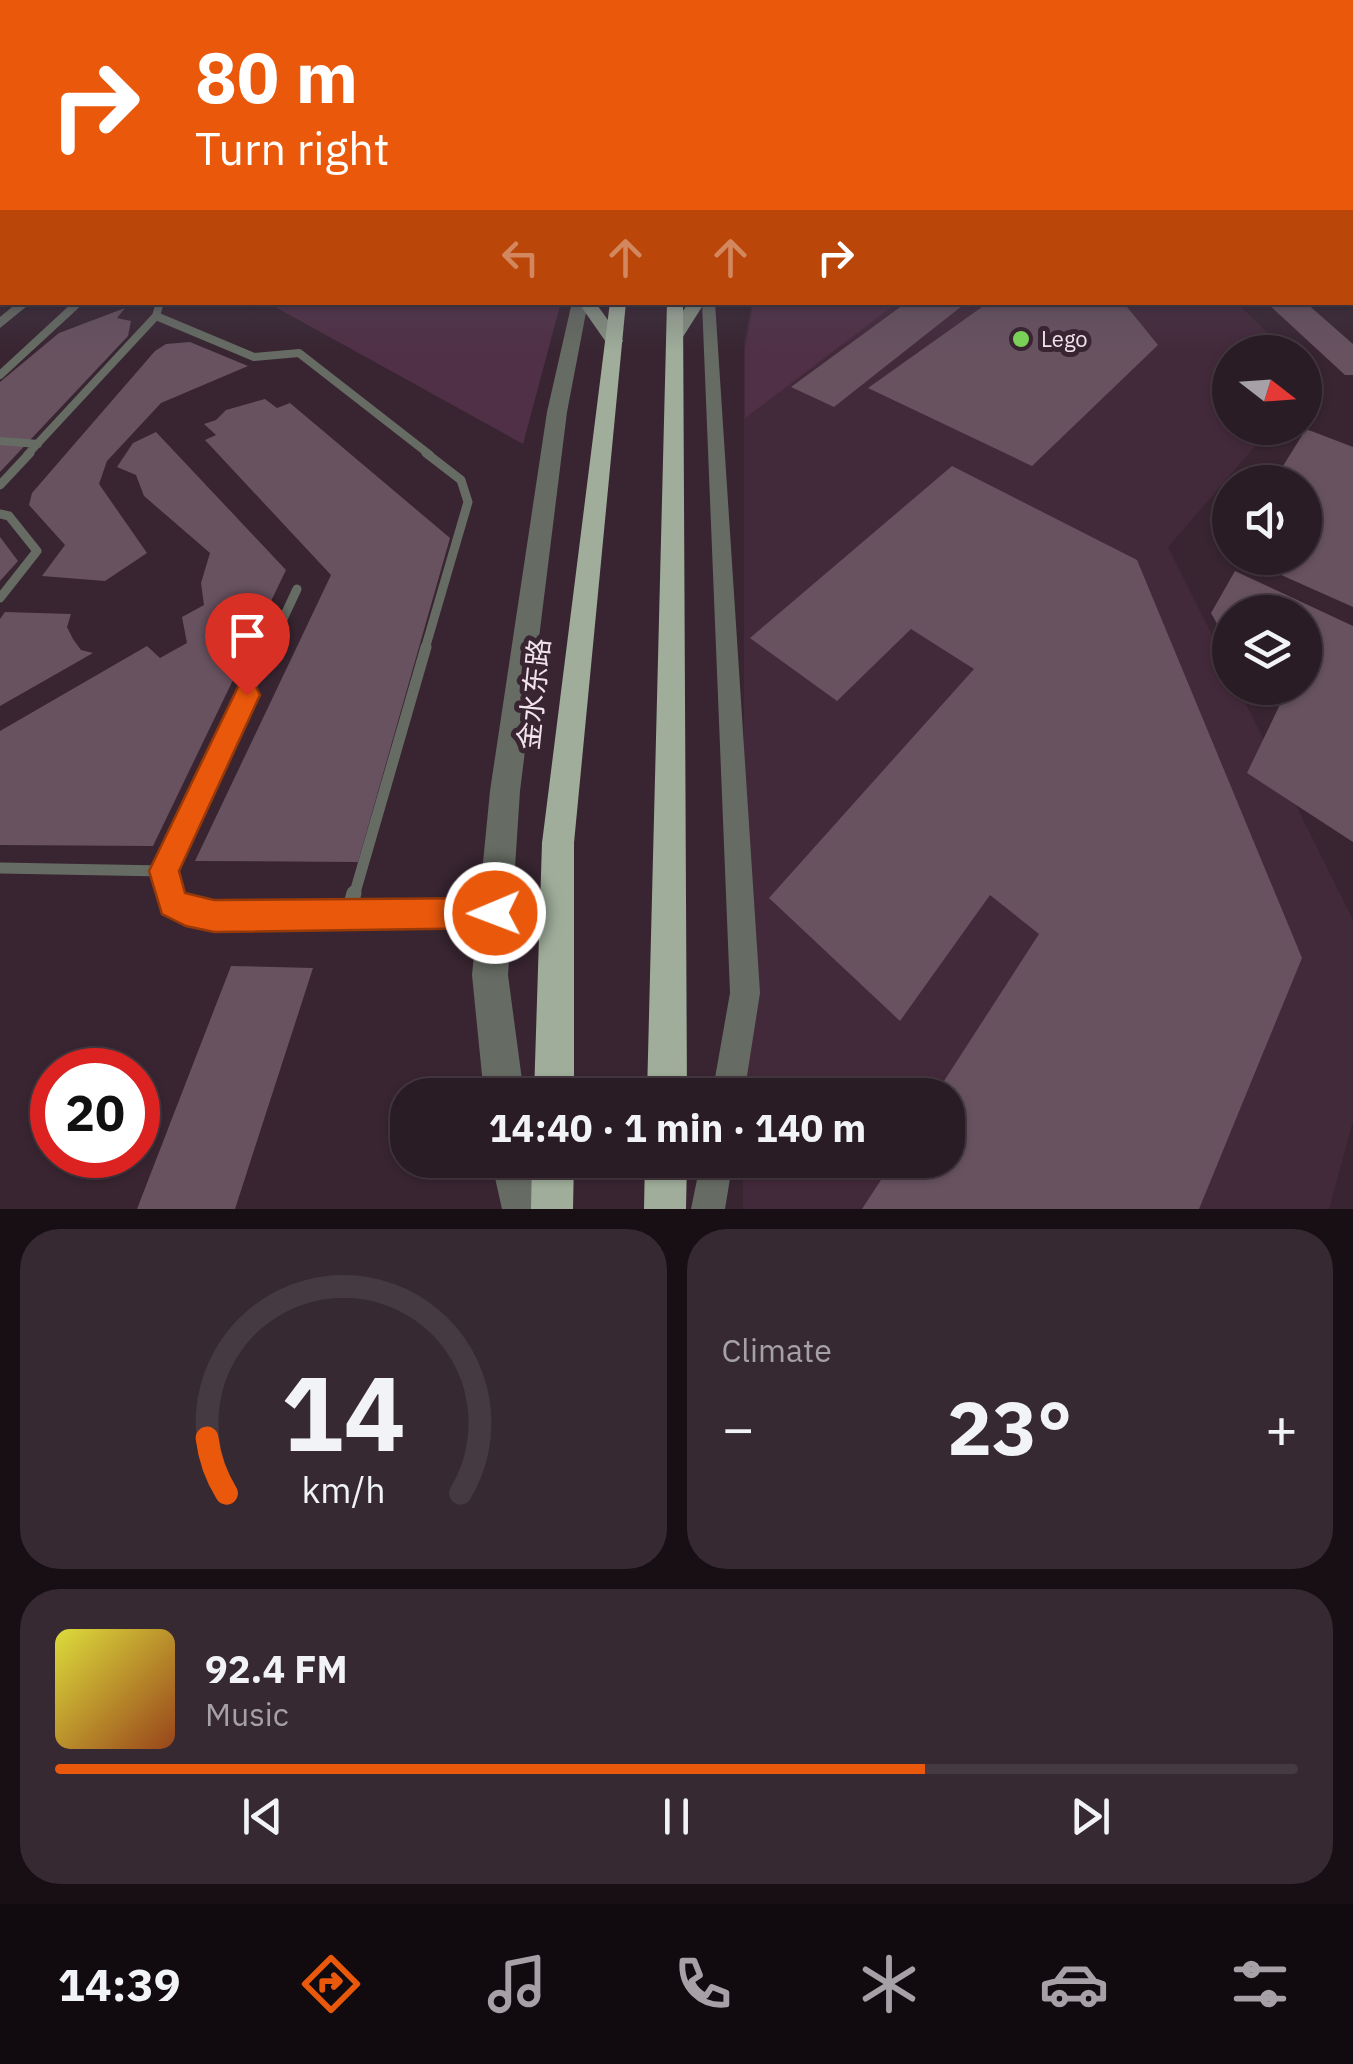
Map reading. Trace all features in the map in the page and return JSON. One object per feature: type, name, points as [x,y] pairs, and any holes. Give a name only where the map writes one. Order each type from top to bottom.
[{"type":"main road","points":[[585,305],[614,341]]},
{"type":"main road","name":"金水东路","points":[[554,1078],[558,843],[618,305]]},
{"type":"main road","points":[[667,1078],[675,305]]},
{"type":"main road","points":[[674,336],[696,305]]},
{"type":"main road","points":[[552,1209],[553,1178]]},
{"type":"main road","points":[[665,1209],[666,1178]]},
{"type":"street","points":[[0,324],[22,305]]},
{"type":"street","points":[[502,1078],[490,975],[504,791],[558,412],[582,305]]},
{"type":"street","points":[[708,305],[745,993],[731,1078]]},
{"type":"street","points":[[516,1178],[523,1209]]},
{"type":"street","points":[[708,1209],[714,1178]]},
{"type":"lane","points":[[0,375],[76,305]]},
{"type":"lane","points":[[0,485],[156,316],[159,305]]},
{"type":"lane","points":[[156,316],[254,357],[299,354],[461,480],[466,490],[468,502],[348,915]]},
{"type":"lane","points":[[0,441],[38,444]]},
{"type":"lane","points":[[0,514],[8,516],[37,550],[0,598]]},
{"type":"lane","points":[[297,589],[164,871],[173,903],[186,911],[214,916],[495,913]]},
{"type":"lane","points":[[0,868],[164,871]]},
{"type":"shaded area","points":[[272,305],[560,305],[523,444]]},
{"type":"shaded area","points":[[752,305],[1239,305],[1270,335],[1212,335],[1212,445],[1256,445],[1239,465],[1212,465],[1212,496],[1168,547],[1212,635],[1212,705],[1246,705],[1353,920],[1353,1121],[1329,1209],[743,1209],[743,1178],[965,1178],[965,1078],[744,1078],[744,342]]},
{"type":"shaded area","points":[[752,305],[894,305],[745,418],[745,349]]},
{"type":"building","points":[[903,305],[963,305],[834,407],[791,387]]},
{"type":"building","points":[[985,305],[1125,305],[1158,345],[1032,466],[868,388]]},
{"type":"building","points":[[1269,305],[1308,305],[1353,344],[1353,375],[1345,375],[1322,354],[1322,335],[1302,335]]},
{"type":"building","points":[[125,308],[117,318],[131,321],[128,336],[0,472],[0,382],[59,333]]},
{"type":"building","points":[[190,342],[248,366],[161,403],[107,461],[99,484],[147,553],[105,581],[42,576],[65,545],[29,505],[32,493],[155,351],[166,344]]},
{"type":"building","points":[[265,399],[277,408],[290,403],[450,538],[358,862],[195,861],[331,575],[205,440],[216,435],[204,424],[216,420],[226,410]]},
{"type":"building","points":[[156,432],[286,570],[153,846],[0,845],[0,731],[147,646],[160,658],[187,643],[182,617],[204,605],[201,583],[210,553],[144,496],[136,475],[117,467],[133,443]]},
{"type":"building","points":[[1322,435],[1353,447],[1353,607],[1281,575],[1322,575],[1322,465],[1284,465],[1296,445],[1322,445]]},
{"type":"building","points":[[952,466],[1137,560],[1302,958],[1199,1209],[862,1209],[882,1178],[965,1178],[965,1078],[946,1078],[1039,934],[990,895],[900,1021],[769,898],[974,669],[911,629],[837,701],[750,638]]},
{"type":"building","points":[[0,537],[18,561],[0,581]]},
{"type":"building","points":[[1233,575],[1244,575],[1286,595],[1221,595]]},
{"type":"building","points":[[5,612],[71,614],[67,627],[73,639],[81,650],[93,653],[0,706],[0,619]]},
{"type":"building","points":[[1322,612],[1353,626],[1353,842],[1247,773],[1280,705],[1322,705]]},
{"type":"building","points":[[231,966],[313,968],[235,1209],[137,1209],[149,1178],[160,1178],[160,1150]]},
{"type":"place","name":"Lego","points":[[1021,339]]},
{"type":"route","points":[[247,695],[164,871],[166,890],[173,903],[186,911],[214,916],[495,913]]}]
